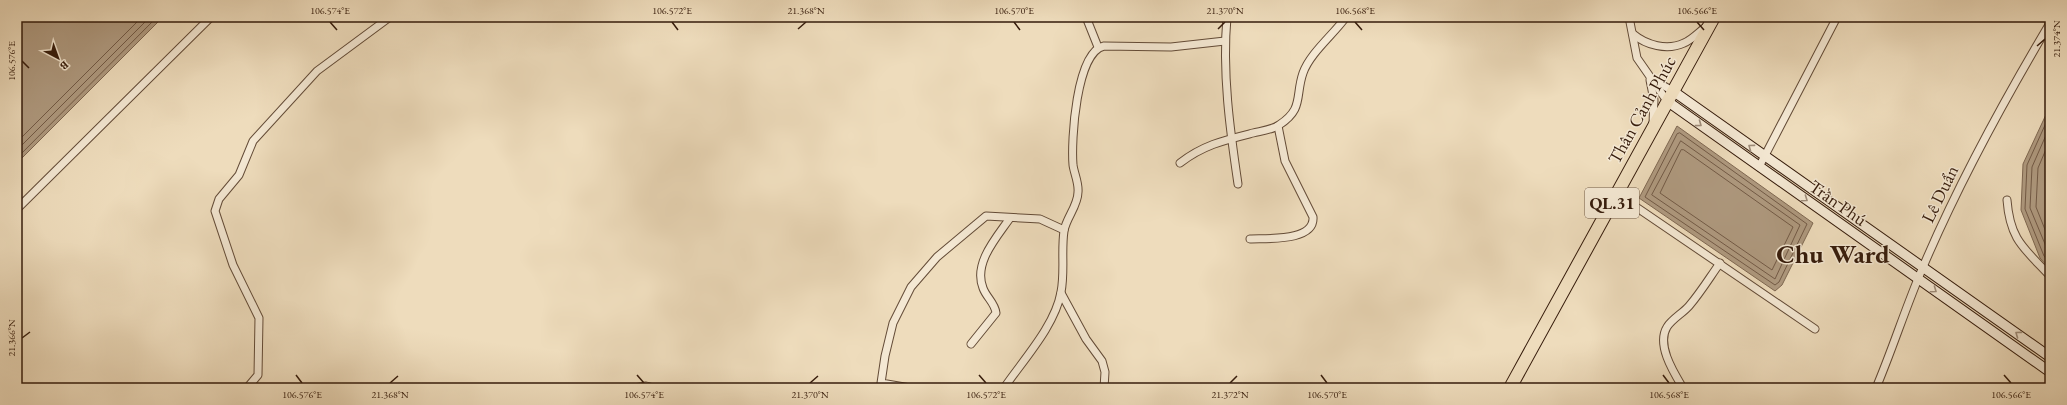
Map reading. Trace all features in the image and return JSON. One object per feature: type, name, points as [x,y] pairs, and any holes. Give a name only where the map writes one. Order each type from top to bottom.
[{"type":"highway","name":"Thân Cảnh Phúc","points":[[1510,388],[1712,20]]},
{"type":"main road","name":"Trần Phú","points":[[1670,96],[1764,157],[2050,357]]},
{"type":"main road","name":"Trần Phú","points":[[1670,96],[1759,167],[2050,372]]},
{"type":"street","points":[[17,209],[211,17]]},
{"type":"street","points":[[247,388],[258,376],[259,318],[232,265],[216,211],[219,199],[238,175],[253,141],[317,71],[390,17]]},
{"type":"street","points":[[1086,17],[1098,48]]},
{"type":"street","points":[[1227,17],[1225,41],[1231,139],[1238,184]]},
{"type":"street","points":[[1180,163],[1204,147],[1278,126],[1294,113],[1299,100],[1300,86],[1304,71],[1319,48],[1346,17]]},
{"type":"street","points":[[1629,17],[1637,58],[1650,78],[1670,96]]},
{"type":"street","points":[[1759,167],[1837,17]]},
{"type":"street","points":[[1633,34],[1642,41],[1662,47],[1683,43],[1712,20]]},
{"type":"street","name":"Lê Duẩn","points":[[1876,388],[1922,267],[1957,191],[2011,88],[2050,23]]},
{"type":"street","points":[[1004,388],[1029,356],[1052,316],[1061,293],[1064,230],[1075,208],[1078,191],[1074,164],[1078,93],[1084,70],[1093,53],[1098,48],[1171,47],[1225,41]]},
{"type":"street","points":[[1650,78],[1670,96]]},
{"type":"street","points":[[1650,78],[1654,100],[1652,129]]},
{"type":"street","points":[[1250,239],[1282,239],[1310,229],[1313,224],[1313,217],[1285,161],[1278,126]]},
{"type":"street","points":[[1617,194],[1816,329]]},
{"type":"street","points":[[2007,200],[2009,220],[2016,237],[2050,276]]},
{"type":"street","points":[[910,388],[881,383],[885,356],[893,323],[911,287],[937,257],[986,216],[1040,218],[1064,230]]},
{"type":"street","points":[[971,344],[996,313],[996,308],[983,290],[980,280],[981,270],[992,242],[1010,218]]},
{"type":"street","points":[[1683,388],[1668,363],[1665,351],[1665,333],[1667,327],[1688,307],[1720,263]]},
{"type":"street","points":[[1061,293],[1086,339],[1102,361],[1105,372],[1104,388]]},
{"type":"street","points":[[635,388],[646,386],[654,388]]},
{"type":"water","points":[[17,17],[163,17],[17,163]]},
{"type":"water","points":[[2050,106],[2050,269],[2040,258],[2021,210],[2023,164]]},
{"type":"water","points":[[1677,126],[1813,223],[1782,285],[1775,291],[1639,198]]},
{"type":"district","name":"Chu Ward","points":[[1833,254]]}]
